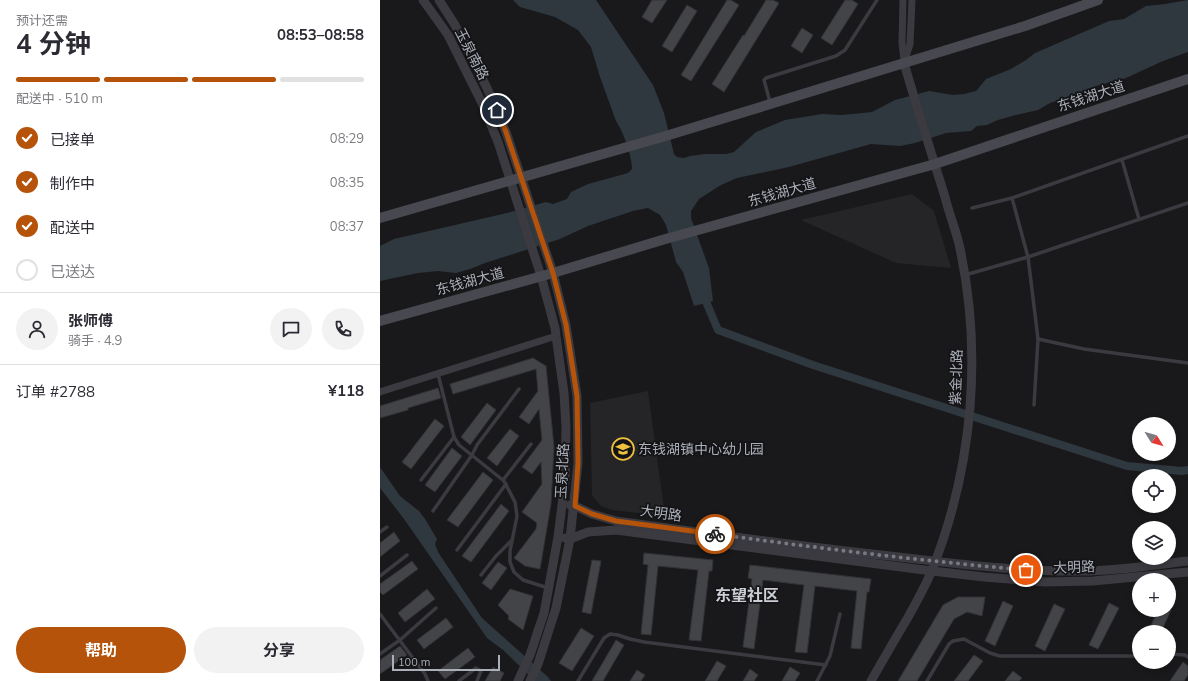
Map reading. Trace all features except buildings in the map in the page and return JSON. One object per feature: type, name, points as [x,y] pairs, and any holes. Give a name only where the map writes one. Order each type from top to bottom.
[{"type":"main road","points":[[380,218],[669,135],[1025,26],[1098,0]]},
{"type":"main road","name":"东钱湖大道","points":[[380,321],[935,164],[1188,79]]},
{"type":"street","name":"玉泉南路","points":[[423,0],[448,35],[482,103],[498,142],[536,261]]},
{"type":"street","name":"玉泉南路","points":[[439,0],[455,25],[487,88],[506,132],[548,259]]},
{"type":"street","points":[[903,0],[902,43],[904,63]]},
{"type":"street","points":[[904,63],[910,44],[912,0]]},
{"type":"street","name":"紫金北路","points":[[871,681],[932,571],[950,517],[967,440],[972,374],[972,344],[964,275],[958,243],[904,63]]},
{"type":"street","name":"玉泉北路","points":[[530,681],[538,664],[556,608],[570,539],[575,506],[578,463],[577,396],[566,325],[548,259]]},
{"type":"street","name":"玉泉北路","points":[[520,678],[544,613],[558,536],[565,478],[566,427],[564,393],[555,328],[536,261]]},
{"type":"street","points":[[380,392],[556,336]]},
{"type":"street","name":"大明路","points":[[562,505],[575,506],[592,514],[616,521],[818,548],[1039,571],[1117,570],[1188,560]]},
{"type":"street","name":"大明路","points":[[570,539],[588,532],[616,530],[932,571],[1045,582],[1093,582],[1188,572]]},
{"type":"street","points":[[558,536],[570,539]]},
{"type":"lane","points":[[771,104],[764,80],[766,78],[836,56],[844,50],[877,0]]},
{"type":"lane","points":[[972,208],[1012,198],[1188,136]]},
{"type":"lane","points":[[1122,160],[1139,219]]},
{"type":"lane","points":[[1012,198],[1028,257],[1038,340],[1034,405]]},
{"type":"lane","points":[[964,275],[1028,257],[1188,203]]},
{"type":"lane","points":[[1038,340],[1084,349],[1188,363]]},
{"type":"lane","points":[[438,374],[454,437],[459,445],[503,480],[515,502],[517,516],[510,551],[510,562],[514,572],[523,580],[549,588]]},
{"type":"lane","points":[[433,511],[472,455],[477,445],[519,389]]},
{"type":"lane","points":[[421,480],[454,437]]},
{"type":"lane","points":[[503,480],[531,444]]},
{"type":"lane","points":[[457,550],[506,484]]},
{"type":"lane","points":[[380,532],[387,527]]},
{"type":"lane","points":[[481,575],[496,556],[512,541]]},
{"type":"lane","points":[[380,576],[407,555]]},
{"type":"lane","points":[[380,654],[400,640],[436,608]]},
{"type":"lane","points":[[380,614],[425,674],[428,681]]},
{"type":"lane","points":[[817,681],[830,656],[840,614]]},
{"type":"lane","points":[[578,681],[604,638],[610,634],[644,642],[826,665]]},
{"type":"lane","points":[[927,681],[949,644],[958,639],[964,639],[990,653],[1000,656],[1132,656]]},
{"type":"lane","points":[[1176,654],[1188,656]]},
{"type":"lane","points":[[459,681],[476,668],[481,672],[477,681]]},
{"type":"shaded area","points":[[513,0],[596,0],[653,85],[664,113],[674,154],[677,157],[684,158],[705,154],[726,154],[734,152],[756,132],[785,120],[822,114],[842,115],[872,112],[895,100],[929,91],[953,95],[976,91],[986,79],[1011,69],[1035,53],[1109,21],[1124,19],[1146,6],[1188,0],[1188,52],[1163,61],[1126,78],[1096,86],[1050,103],[1038,110],[998,120],[987,125],[977,126],[971,131],[946,133],[900,146],[871,144],[789,167],[737,178],[721,185],[699,199],[691,211],[691,218],[709,268],[713,301],[694,306],[683,272],[676,262],[666,225],[660,215],[648,208],[633,211],[588,226],[560,239],[456,273],[438,271],[418,273],[380,281],[380,246],[394,239],[507,213],[546,202],[553,204],[567,199],[571,192],[588,184],[628,173],[632,169],[627,144],[616,121],[591,47],[578,30],[555,17],[520,7]]},
{"type":"shaded area","points":[[912,194],[934,211],[951,268],[896,263],[801,220]]},
{"type":"shaded area","name":"东钱湖镇中心幼儿园","points":[[648,391],[665,516],[612,510],[601,506],[592,495],[590,403]]},
{"type":"shaded area","points":[[380,467],[400,496],[419,511],[425,519],[437,539],[435,544],[438,552],[482,618],[551,681],[535,681],[503,650],[487,638],[404,519],[380,488]]},
{"type":"waterway","points":[[704,292],[707,304],[718,330],[813,365],[1127,466],[1182,471],[1188,470]]},
{"type":"way so far","points":[[715,534],[833,550],[1026,570]]},
{"type":"place","name":"东钱湖镇中心幼儿园","points":[[623,449]]},
{"type":"district","name":"东望社区","points":[[747,595]]},
{"type":"route","points":[[497,110],[506,132],[553,273],[566,325],[577,396],[578,463],[575,506],[592,514],[616,521],[715,534]]}]
